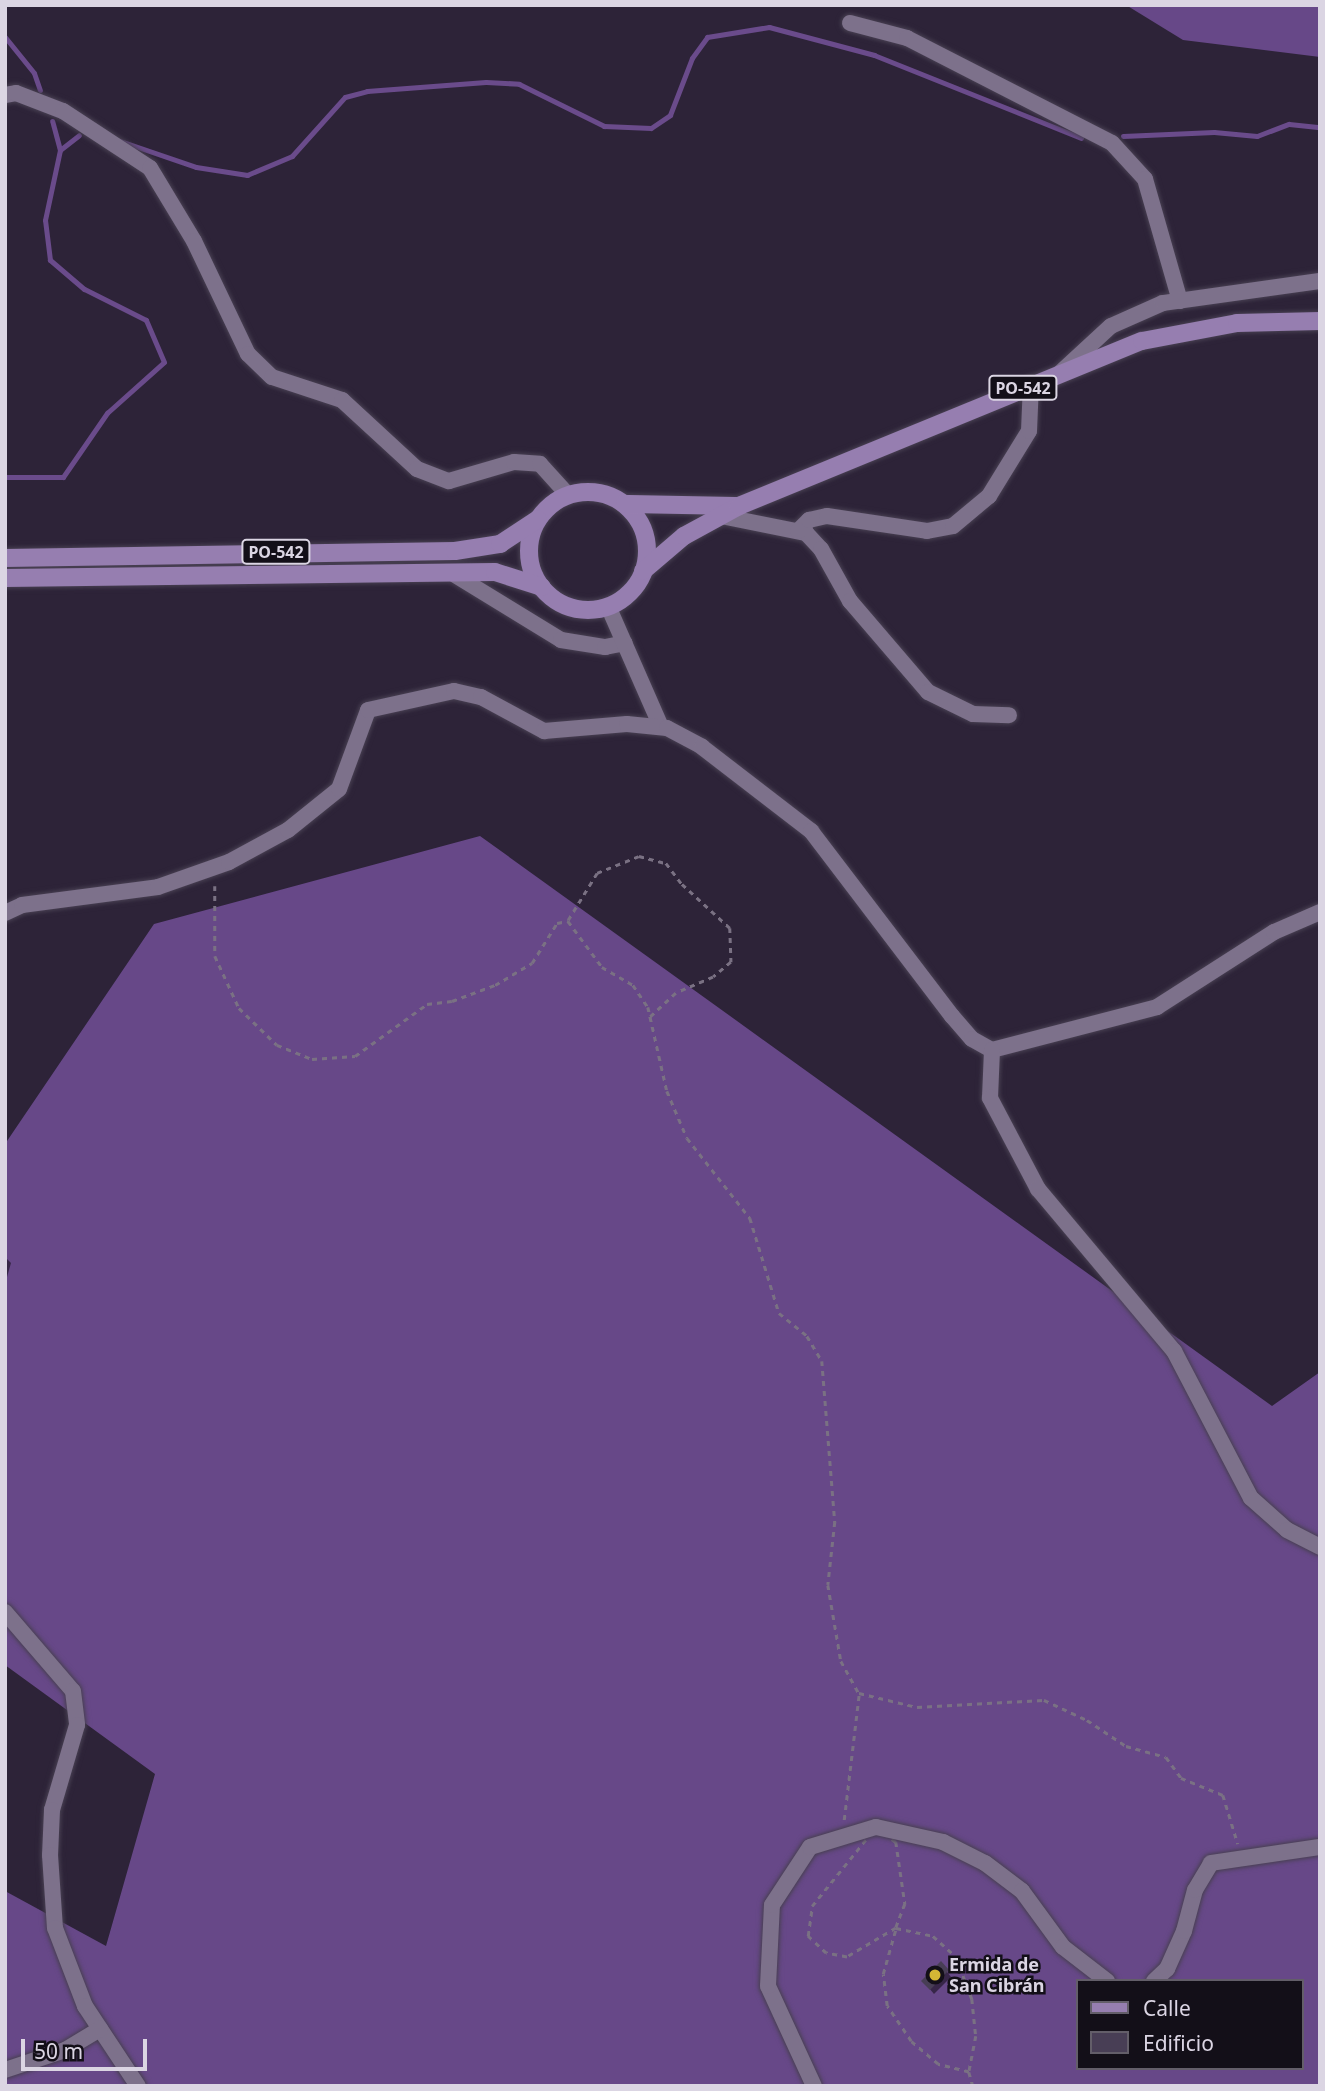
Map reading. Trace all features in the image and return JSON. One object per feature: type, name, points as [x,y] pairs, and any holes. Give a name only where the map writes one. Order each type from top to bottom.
[{"type":"main road","name":"PO-542","points":[[5,578],[455,575],[495,572],[542,587],[565,605],[587,609],[608,606],[629,592],[643,571],[684,536],[738,506],[1031,384],[1142,341],[1237,323],[1320,321]]},
{"type":"main road","name":"PO-542","points":[[5,558],[455,551],[500,544],[568,495],[597,493],[625,504],[738,506]]},
{"type":"main road","points":[[625,504],[640,523],[647,547],[643,571]]},
{"type":"main road","points":[[538,519],[529,554],[542,587]]},
{"type":"street","points":[[850,23],[907,38],[1112,143],[1145,179],[1180,301]]},
{"type":"street","points":[[5,95],[16,93],[63,111],[150,168],[194,241],[248,354],[272,377],[342,400],[417,469],[449,481],[514,463],[540,464],[568,495]]},
{"type":"street","points":[[1060,373],[1111,326],[1163,303],[1320,281]]},
{"type":"street","points":[[798,531],[809,520],[827,516],[927,531],[953,526],[989,496],[1029,431],[1031,384]]},
{"type":"street","points":[[721,516],[798,531],[815,540],[850,601],[928,692],[973,714],[1009,715]]},
{"type":"street","points":[[455,575],[561,640],[605,647],[625,643]]},
{"type":"street","points":[[608,606],[662,727]]},
{"type":"street","points":[[5,913],[22,905],[158,887],[204,871],[288,830],[339,789],[368,710],[388,703],[454,691],[481,697],[544,731],[627,724],[662,727],[702,747],[811,831],[952,1016],[972,1039],[992,1050],[1157,1007],[1274,932],[1320,912]]},
{"type":"street","points":[[992,1050],[990,1098],[1038,1189],[1174,1351],[1251,1498],[1287,1530],[1320,1547]]},
{"type":"street","points":[[5,1612],[74,1691],[77,1725],[52,1810],[52,1905],[62,1951],[85,2006],[138,2086]]},
{"type":"street","points":[[814,2086],[768,1986],[772,1905],[810,1847],[876,1827],[943,1842],[985,1863],[1022,1891],[1063,1947],[1104,1979]]},
{"type":"street","points":[[1156,1979],[1167,1969],[1184,1931],[1195,1890],[1211,1863],[1320,1847]]},
{"type":"street","points":[[5,2070],[65,2050],[100,2029]]},
{"type":"path","points":[[204,871],[216,888],[215,956],[239,1009],[278,1045],[312,1059],[355,1056],[427,1004],[452,1001],[495,985],[531,963],[557,923],[568,921],[597,873],[639,856],[666,863],[707,910],[730,928],[731,962],[713,977],[676,993],[650,1017]]},
{"type":"path","points":[[568,921],[602,967],[633,985],[650,1017],[667,1091],[687,1138],[750,1218],[779,1313],[807,1336],[822,1361],[835,1522],[828,1585],[841,1661],[859,1693],[842,1837]]},
{"type":"path","points":[[859,1693],[917,1707],[1044,1700],[1126,1746],[1166,1757],[1181,1778],[1223,1795],[1238,1843],[1230,1859]]},
{"type":"path","points":[[969,2072],[938,2064],[911,2041],[887,2006],[883,1973],[896,1928],[905,1904],[896,1842],[876,1827],[812,1906],[808,1936],[826,1953],[847,1957],[896,1928],[933,1936],[957,1958],[972,1999],[975,2024],[969,2072],[973,2086]]},
{"type":"shaded area","points":[[1126,5],[1320,5],[1320,57],[1183,40]]},
{"type":"shaded area","points":[[480,836],[1272,1406],[1320,1372],[1320,2086],[5,2086],[5,1891],[106,1946],[155,1774],[5,1665],[5,1144],[154,924]]},
{"type":"building","name":"Ermida de San Cibrán","points":[[941,1961],[949,1970],[930,1990],[921,1981]]},
{"type":"waterway","points":[[120,141],[196,167],[247,175],[292,156],[345,97],[367,91],[486,82],[519,84],[604,126],[651,128],[670,115],[692,58],[707,37],[769,27],[874,55],[1081,138]]},
{"type":"waterway","points":[[5,37],[34,73],[40,90]]},
{"type":"waterway","points":[[5,477],[63,477],[107,413],[164,362],[146,320],[84,289],[50,260],[45,220],[60,150],[52,121]]},
{"type":"waterway","points":[[1123,136],[1214,132],[1257,136],[1289,124],[1320,127]]},
{"type":"waterway","points":[[60,150],[79,135]]},
{"type":"place","name":"Ermida de San Cibrán","points":[[935,1975]]}]
